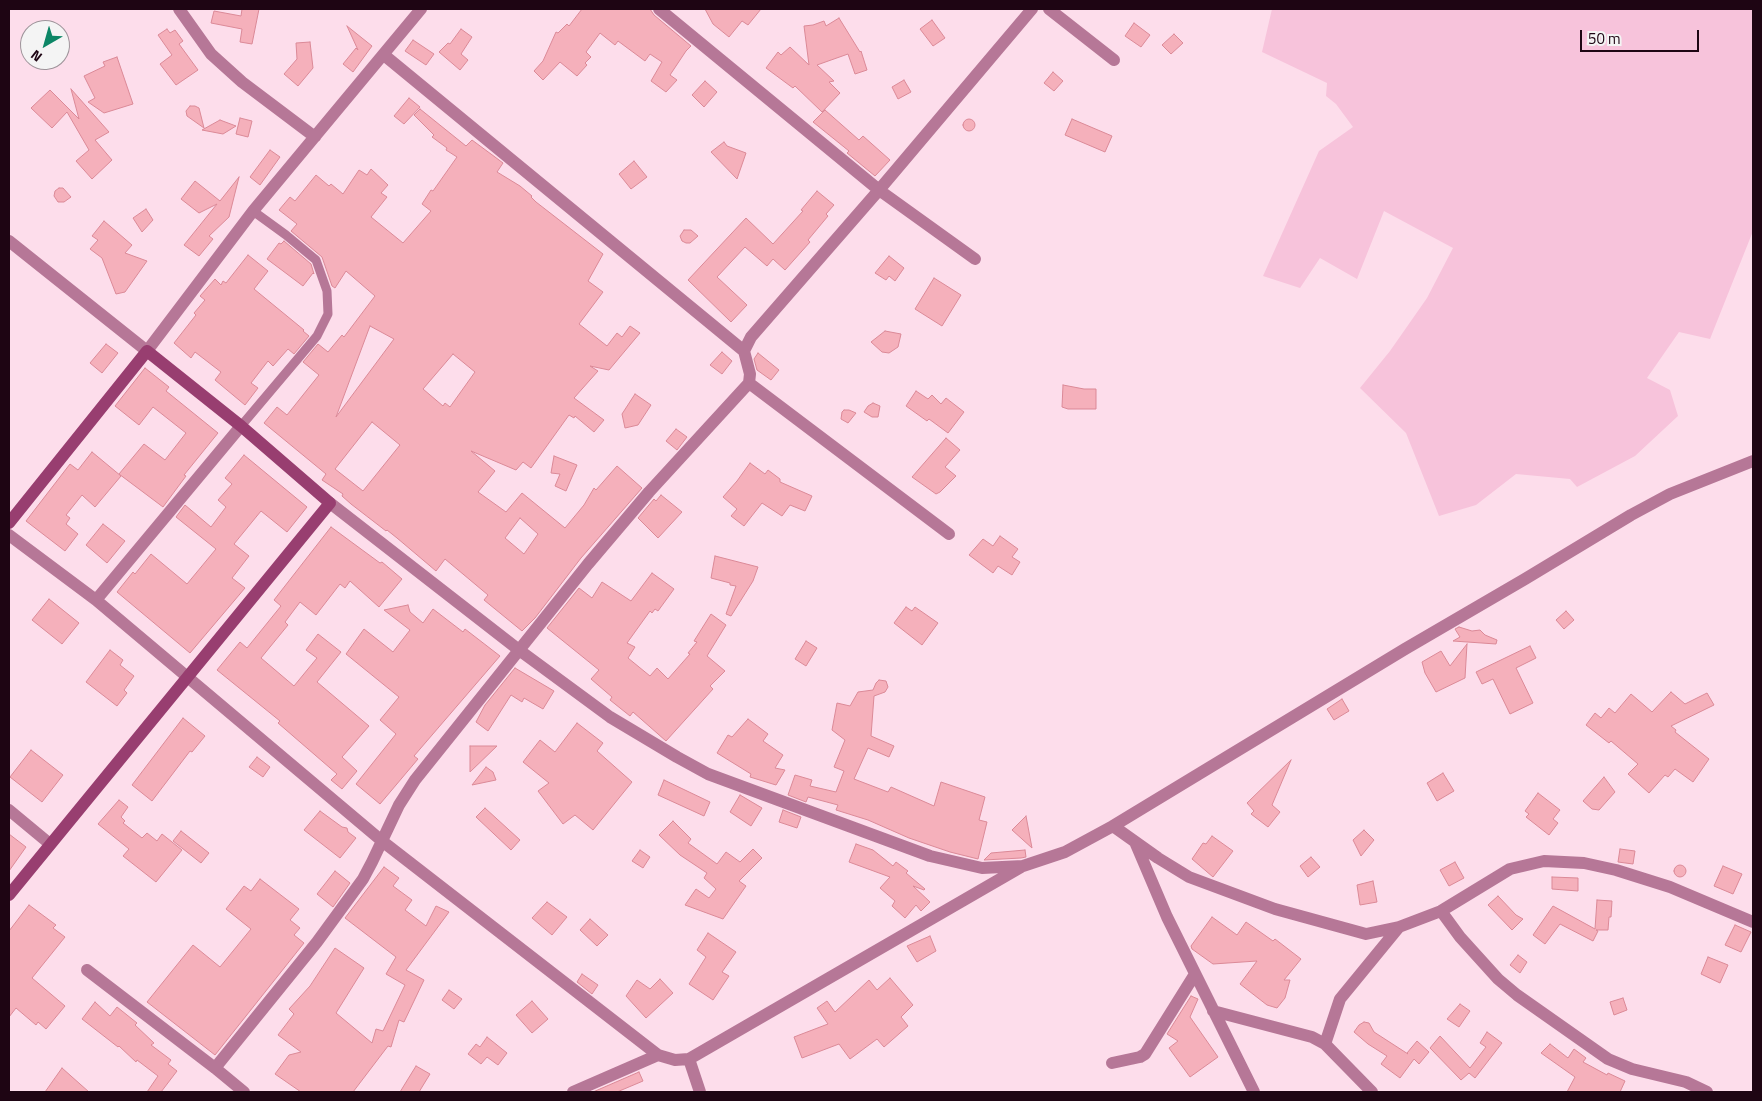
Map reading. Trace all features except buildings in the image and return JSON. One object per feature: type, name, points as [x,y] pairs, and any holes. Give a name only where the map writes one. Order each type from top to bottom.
[{"type":"main road","points":[[9,523],[147,351],[241,426],[330,504],[9,895]]},
{"type":"street","points":[[179,9],[212,54],[230,71],[315,137]]},
{"type":"street","points":[[9,241],[147,351],[253,211],[421,9]]},
{"type":"street","points":[[659,9],[879,190],[975,259]]},
{"type":"street","points":[[744,351],[751,337],[879,190],[1032,9]]},
{"type":"street","points":[[1049,9],[1114,60]]},
{"type":"street","points":[[215,1068],[317,942],[363,879],[399,805],[415,780],[588,564],[649,492],[749,383],[750,374],[744,351],[384,55]]},
{"type":"street","points":[[749,383],[949,534]]},
{"type":"street","points":[[96,600],[241,426]]},
{"type":"street","points":[[9,534],[96,600],[382,841],[658,1055],[675,1060],[690,1059],[1023,866],[1065,852],[1113,826],[1405,648],[1631,515],[1670,494],[1753,461]]},
{"type":"street","points":[[330,504],[519,650],[610,717],[708,774],[930,856],[982,868],[1023,866]]},
{"type":"street","points":[[9,810],[50,844]]},
{"type":"street","points":[[1113,826],[1189,877],[1275,910],[1366,934],[1399,927],[1441,911],[1510,870],[1544,861],[1584,863],[1616,870],[1670,887],[1753,922]]},
{"type":"street","points":[[1134,840],[1167,917],[1254,1092]]},
{"type":"street","points":[[1441,911],[1460,937],[1498,979],[1517,995],[1608,1059],[1632,1069],[1686,1082],[1707,1092]]},
{"type":"street","points":[[1325,1044],[1340,999],[1399,927]]},
{"type":"street","points":[[87,970],[244,1092]]},
{"type":"street","points":[[1112,1063],[1140,1057],[1145,1054],[1195,974]]},
{"type":"street","points":[[1213,1011],[1312,1037],[1325,1044],[1372,1092]]},
{"type":"street","points":[[573,1092],[658,1055]]},
{"type":"street","points":[[690,1059],[700,1092]]},
{"type":"lane","points":[[241,426],[317,336],[328,314],[326,291],[316,260],[253,211]]},
{"type":"shaded area","points":[[1272,9],[1753,9],[1753,231],[1710,339],[1679,332],[1647,378],[1670,390],[1678,416],[1635,456],[1577,487],[1570,479],[1516,474],[1476,505],[1439,516],[1406,433],[1360,388],[1390,351],[1427,298],[1453,248],[1384,211],[1357,279],[1320,258],[1300,288],[1263,276],[1319,151],[1353,127],[1336,104],[1326,96],[1327,83],[1262,52]]}]
